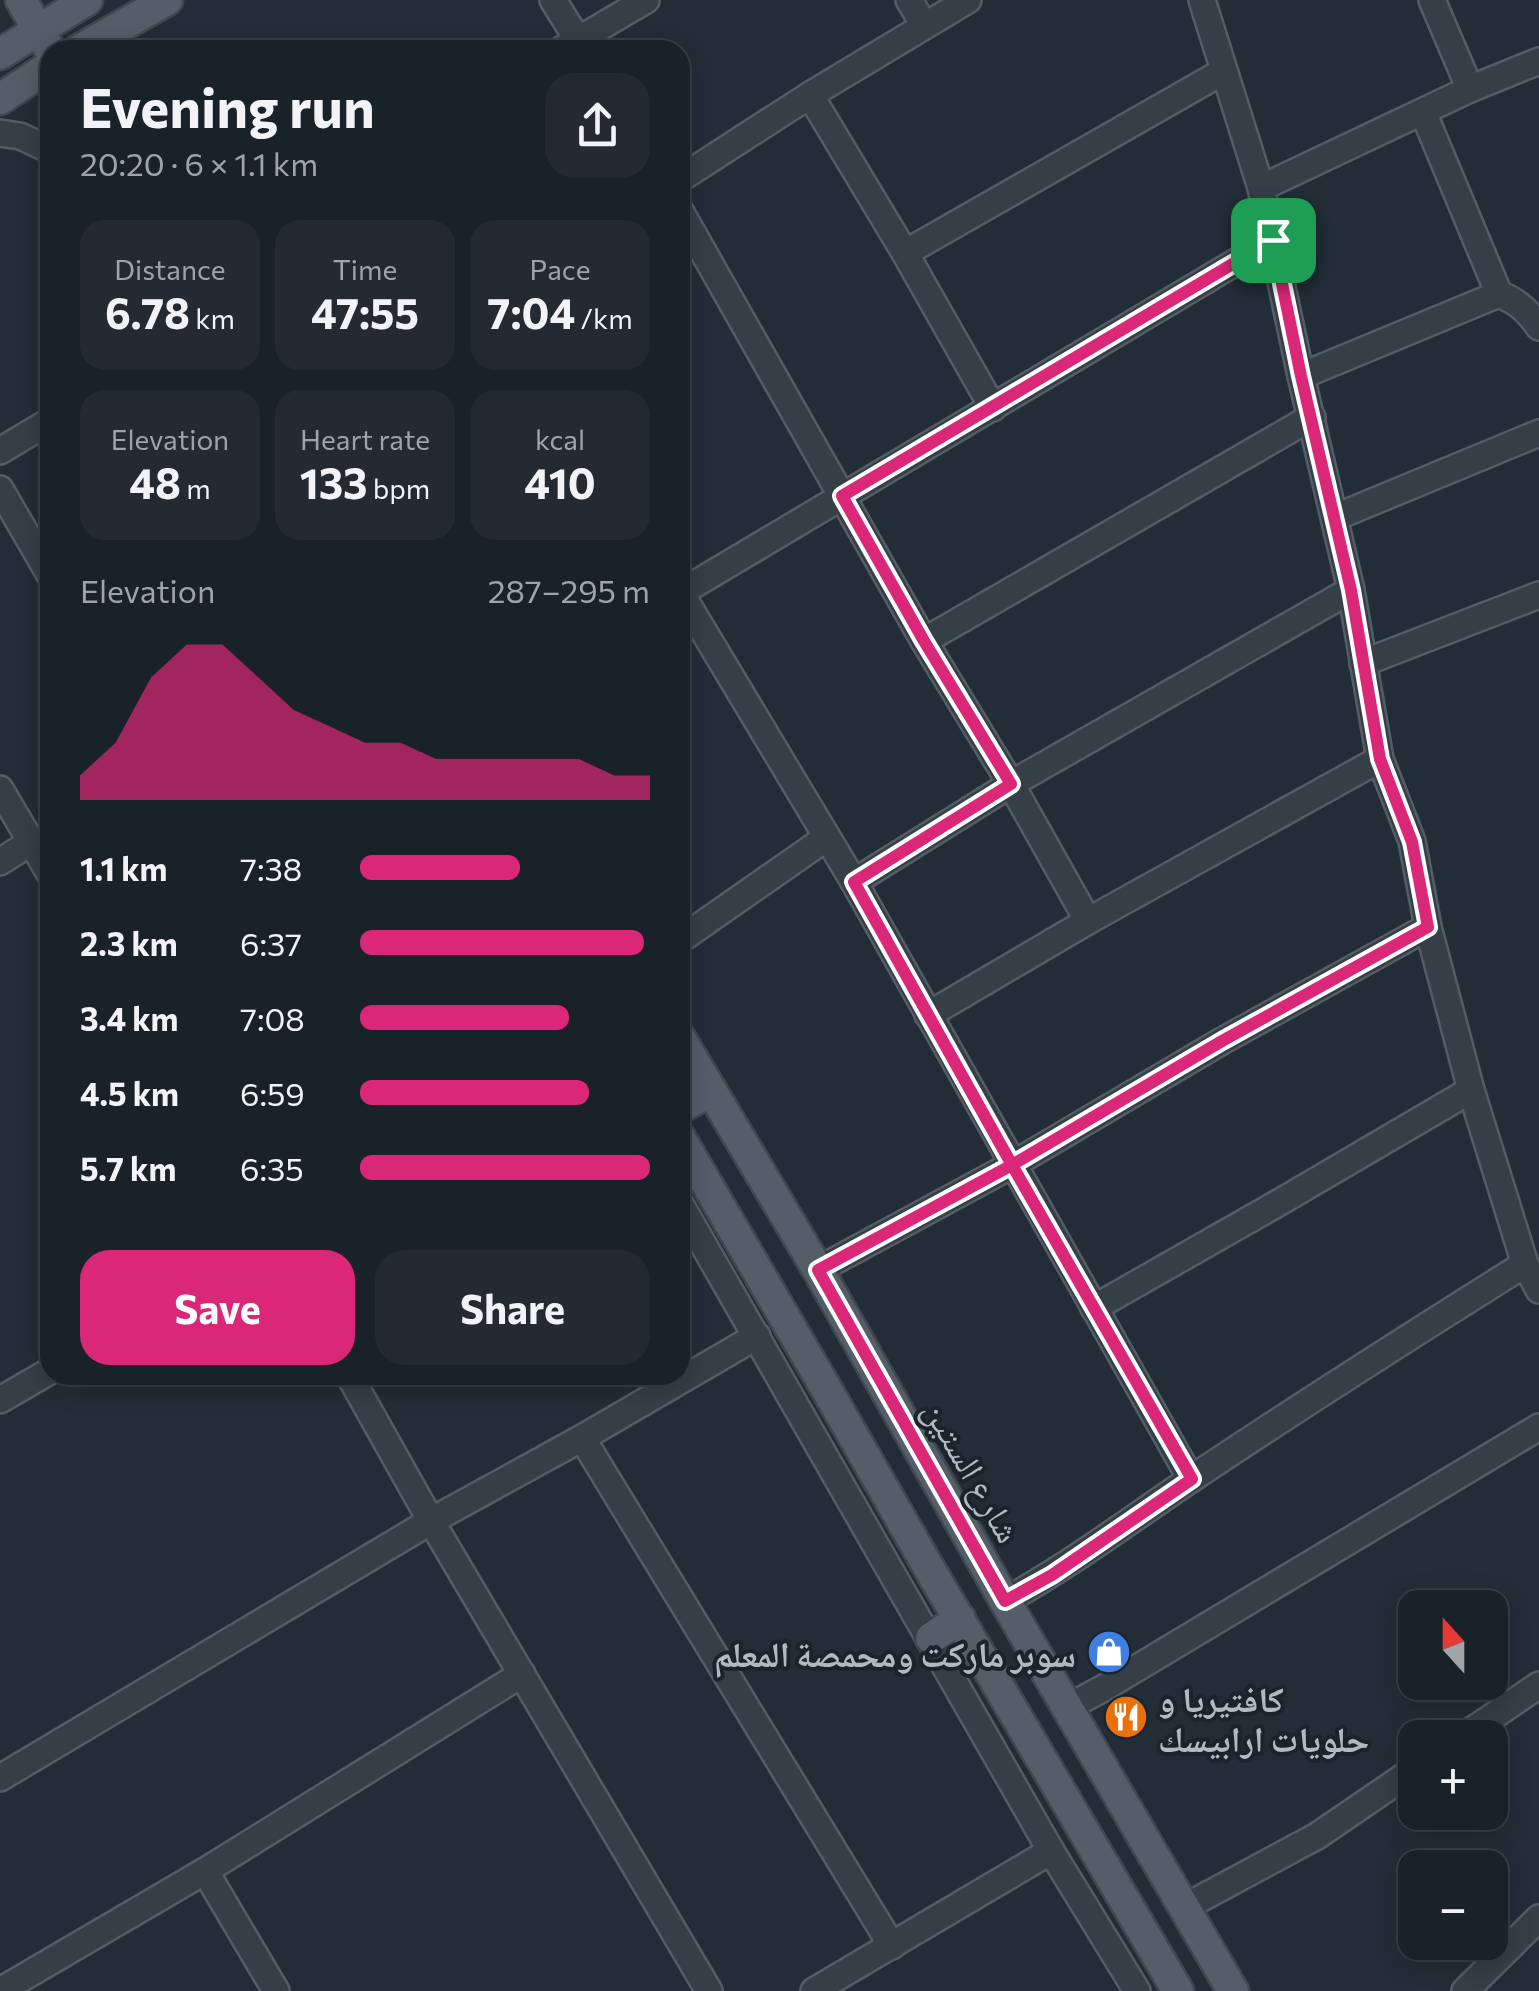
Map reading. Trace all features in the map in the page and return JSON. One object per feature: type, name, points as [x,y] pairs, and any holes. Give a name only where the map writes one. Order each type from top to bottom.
[{"type":"main road","points":[[21,0],[44,40],[82,1],[94,40]]},
{"type":"main road","points":[[105,40],[168,0]]},
{"type":"main road","points":[[0,54],[40,41]]},
{"type":"main road","points":[[0,99],[40,73]]},
{"type":"main road","name":"شارع الستين","points":[[690,1055],[818,1270],[1005,1601],[1233,1991]]},
{"type":"main road","points":[[690,1102],[711,1090]]},
{"type":"main road","points":[[690,1155],[1178,1991]]},
{"type":"main road","points":[[930,1638],[960,1618]]},
{"type":"street","points":[[552,0],[571,40]]},
{"type":"street","points":[[585,40],[646,0]]},
{"type":"street","points":[[910,0],[924,25]]},
{"type":"street","points":[[690,173],[968,0]]},
{"type":"street","points":[[1202,0],[1261,188],[1336,517],[1380,759],[1412,842],[1428,927],[1471,1090],[1525,1264],[1539,1290]]},
{"type":"street","points":[[1432,0],[1470,89]]},
{"type":"street","points":[[1261,188],[1470,89],[1539,61]]},
{"type":"street","points":[[905,253],[1224,71]]},
{"type":"street","points":[[810,95],[994,408]]},
{"type":"street","points":[[1423,112],[1499,294],[1529,312],[1539,327]]},
{"type":"street","points":[[0,133],[20,136],[40,145]]},
{"type":"street","points":[[690,229],[1088,921]]},
{"type":"street","points":[[690,587],[1273,240]]},
{"type":"street","points":[[1301,376],[1499,294]]},
{"type":"street","points":[[924,641],[1312,417]]},
{"type":"street","points":[[0,452],[40,428]]},
{"type":"street","points":[[1336,517],[1539,433]]},
{"type":"street","points":[[0,488],[40,558]]},
{"type":"street","points":[[854,882],[1011,784],[1351,590]]},
{"type":"street","points":[[1363,663],[1539,595]]},
{"type":"street","points":[[690,610],[854,882],[1192,1479]]},
{"type":"street","points":[[928,1015],[1380,759]]},
{"type":"street","points":[[0,789],[40,857]]},
{"type":"street","points":[[690,933],[826,838]]},
{"type":"street","points":[[0,862],[31,842]]},
{"type":"street","points":[[818,1270],[1012,1165],[1222,1041],[1428,927]]},
{"type":"street","points":[[1094,1308],[1471,1090]]},
{"type":"street","points":[[690,1221],[1051,1851],[1137,1991]]},
{"type":"street","points":[[1005,1601],[1052,1575],[1365,1364],[1525,1264]]},
{"type":"street","points":[[690,1375],[757,1336]]},
{"type":"street","points":[[0,1400],[40,1377]]},
{"type":"street","points":[[356,1385],[431,1521],[709,1991]]},
{"type":"street","points":[[0,1778],[431,1521],[673,1385]]},
{"type":"street","points":[[1068,1707],[1539,1427]]},
{"type":"street","points":[[582,1438],[892,1946]]},
{"type":"street","points":[[0,1991],[205,1871],[522,1674]]},
{"type":"street","points":[[1487,1720],[1539,1684]]},
{"type":"street","points":[[1185,1907],[1317,1836],[1398,1781]]},
{"type":"street","points":[[814,1991],[1051,1851]]},
{"type":"street","points":[[205,1871],[276,1991]]},
{"type":"street","points":[[1465,1991],[1539,1918]]},
{"type":"place","name":"سوبر ماركت ومحمصة المعلم","points":[[1109,1652]]},
{"type":"place","name":"كافتيريا و حلويات ارابيسك","points":[[1126,1717]]},
{"type":"route","points":[[1273,240],[842,496],[1011,784],[854,882],[1012,1165],[818,1270],[1005,1601],[1052,1575],[1192,1479],[1012,1165],[1222,1041],[1428,927],[1412,842],[1380,759],[1336,517],[1273,240]]}]
